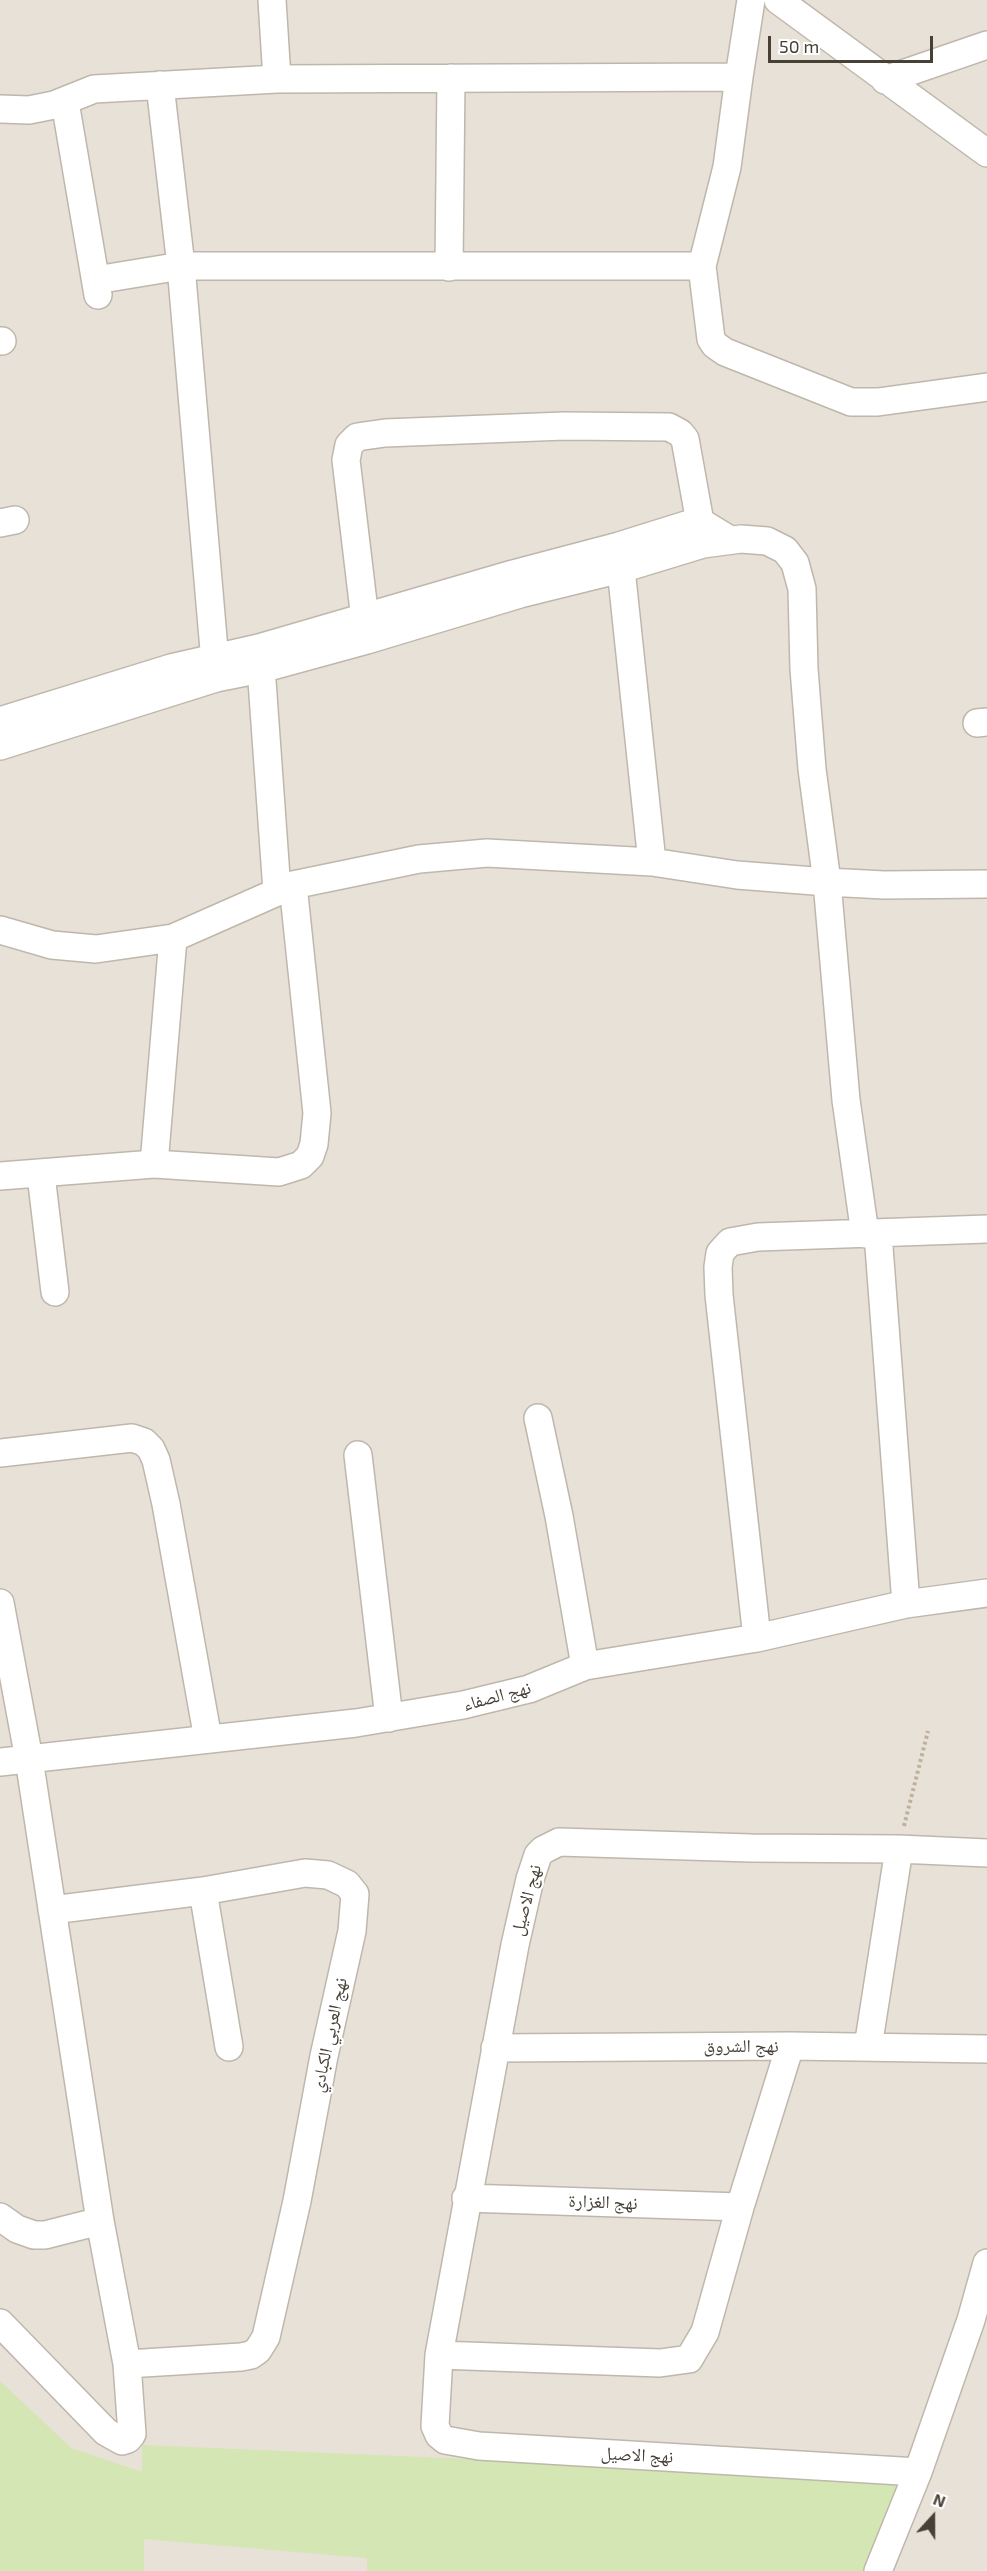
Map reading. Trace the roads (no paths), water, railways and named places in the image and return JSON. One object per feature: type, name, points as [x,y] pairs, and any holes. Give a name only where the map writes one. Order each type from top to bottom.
[{"type":"street","points":[[272,0],[278,79]]},
{"type":"street","points":[[751,0],[727,167],[702,266],[711,339],[719,349],[725,352],[851,402],[878,402],[987,387]]},
{"type":"street","points":[[778,0],[987,153]]},
{"type":"street","points":[[885,80],[987,45]]},
{"type":"street","points":[[0,110],[29,110],[65,102],[94,89],[160,84],[278,79],[739,77]]},
{"type":"street","points":[[449,267],[451,78]]},
{"type":"street","points":[[160,84],[181,266],[216,667]]},
{"type":"street","points":[[65,102],[97,288],[181,266],[702,266]]},
{"type":"street","points":[[366,629],[346,460],[349,445],[357,437],[385,433],[564,426],[669,427],[685,439],[701,532]]},
{"type":"street","points":[[0,721],[62,700],[260,658],[366,629],[520,594],[701,532],[730,540],[767,541],[785,550],[795,563],[802,589],[804,669],[812,769],[827,882],[846,1100],[872,1234],[906,1604]]},
{"type":"street","points":[[620,558],[651,862]]},
{"type":"street","points":[[0,1176],[41,1175],[154,1164],[279,1172],[300,1165],[310,1156],[314,1144],[317,1113],[285,888],[260,658]]},
{"type":"street","points":[[0,746],[216,667]]},
{"type":"street","points":[[0,930],[52,945],[96,949],[173,938],[285,888],[419,859],[487,853],[651,862],[737,875],[827,882],[884,885],[987,884]]},
{"type":"street","points":[[154,1164],[173,938]]},
{"type":"street","points":[[41,1175],[55,1292]]},
{"type":"street","points":[[757,1638],[719,1294],[720,1253],[730,1242],[758,1237],[987,1229]]},
{"type":"street","points":[[538,1418],[559,1516],[585,1666]]},
{"type":"street","points":[[0,1453],[132,1438],[144,1442],[151,1449],[156,1460],[166,1504],[208,1739]]},
{"type":"street","points":[[358,1455],[389,1718]]},
{"type":"street","name":"نهج الصفاء","points":[[0,1762],[389,1718],[463,1705],[529,1689],[585,1666],[757,1638],[906,1604],[987,1593]]},
{"type":"street","points":[[0,1603],[30,1759],[100,2221],[127,2364],[132,2434],[126,2442],[106,2432],[87,2415],[0,2323]]},
{"type":"street","name":"نهج الاصيل","points":[[918,2472],[480,2446],[445,2440],[439,2435],[435,2426],[438,2355],[495,2048],[530,1879],[538,1855],[550,1845],[559,1842],[987,1853]]},
{"type":"street","points":[[868,2047],[899,1849]]},
{"type":"street","name":"نهج العربي الكبادي","points":[[52,1910],[203,1891],[305,1873],[327,1875],[347,1884],[355,1894],[352,1931],[324,2056],[290,2234],[266,2337],[258,2350],[251,2355],[241,2357],[127,2364]]},
{"type":"street","points":[[203,1891],[229,2047]]},
{"type":"street","points":[[438,2355],[660,2363],[689,2359],[693,2356],[705,2332],[740,2207],[790,2046]]},
{"type":"street","name":"نهج الشروق","points":[[495,2048],[790,2046],[987,2049]]},
{"type":"street","name":"نهج الغزارة","points":[[466,2198],[740,2207]]},
{"type":"street","points":[[0,2217],[16,2229],[34,2235],[45,2235],[100,2221]]},
{"type":"street","points":[[878,2571],[918,2472],[971,2320],[987,2263]]}]
